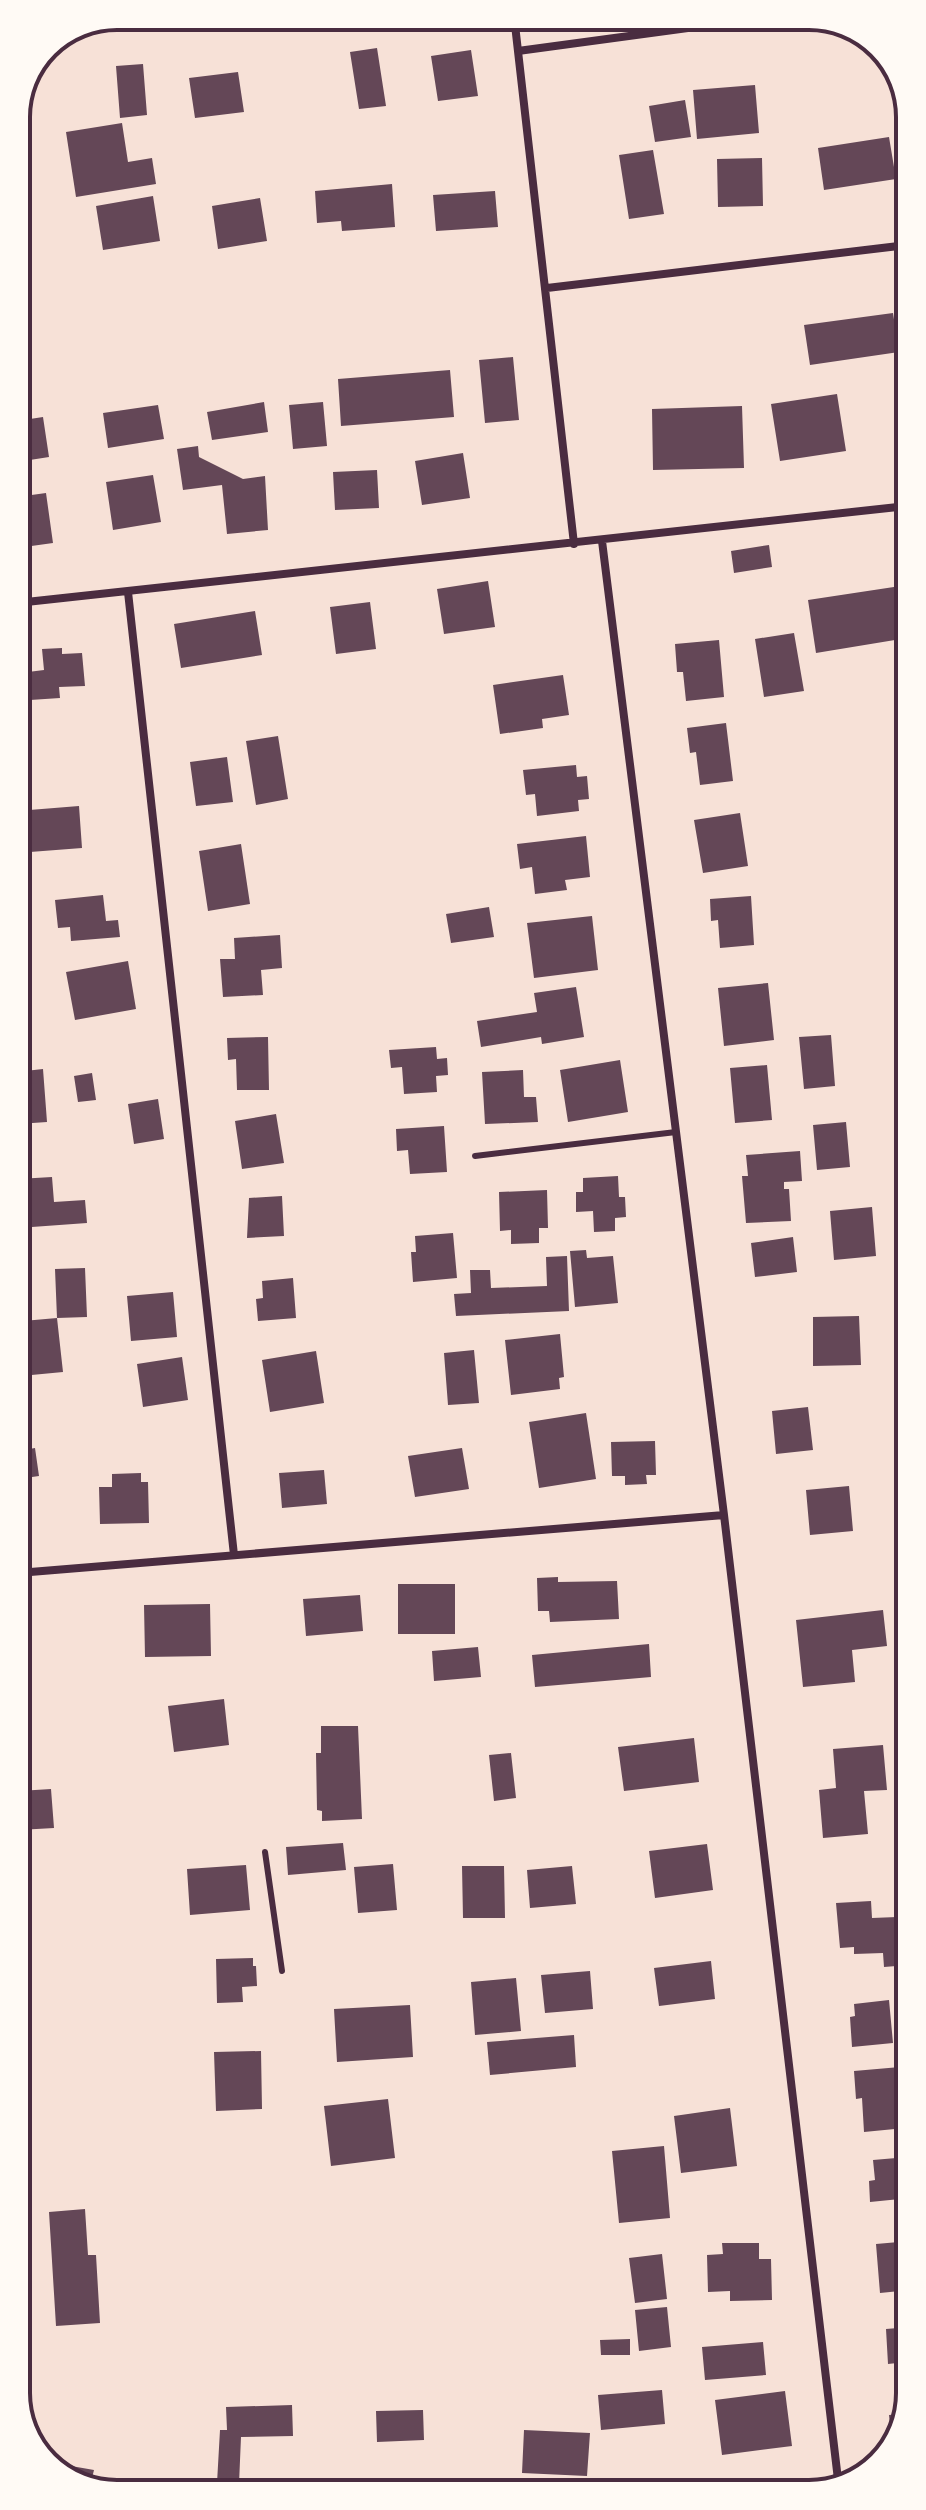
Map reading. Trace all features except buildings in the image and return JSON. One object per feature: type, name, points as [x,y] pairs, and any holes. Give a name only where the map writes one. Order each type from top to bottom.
[{"type":"street","points":[[516,30],[574,544]]},
{"type":"street","points":[[518,51],[673,30]]},
{"type":"street","points":[[547,288],[896,246]]},
{"type":"street","points":[[30,602],[896,507]]},
{"type":"street","points":[[602,541],[724,1515],[837,2475]]},
{"type":"street","points":[[128,592],[234,1555]]},
{"type":"street","points":[[30,1572],[724,1515]]},
{"type":"lane","points":[[475,1156],[676,1132]]},
{"type":"lane","points":[[265,1852],[282,1971]]}]
